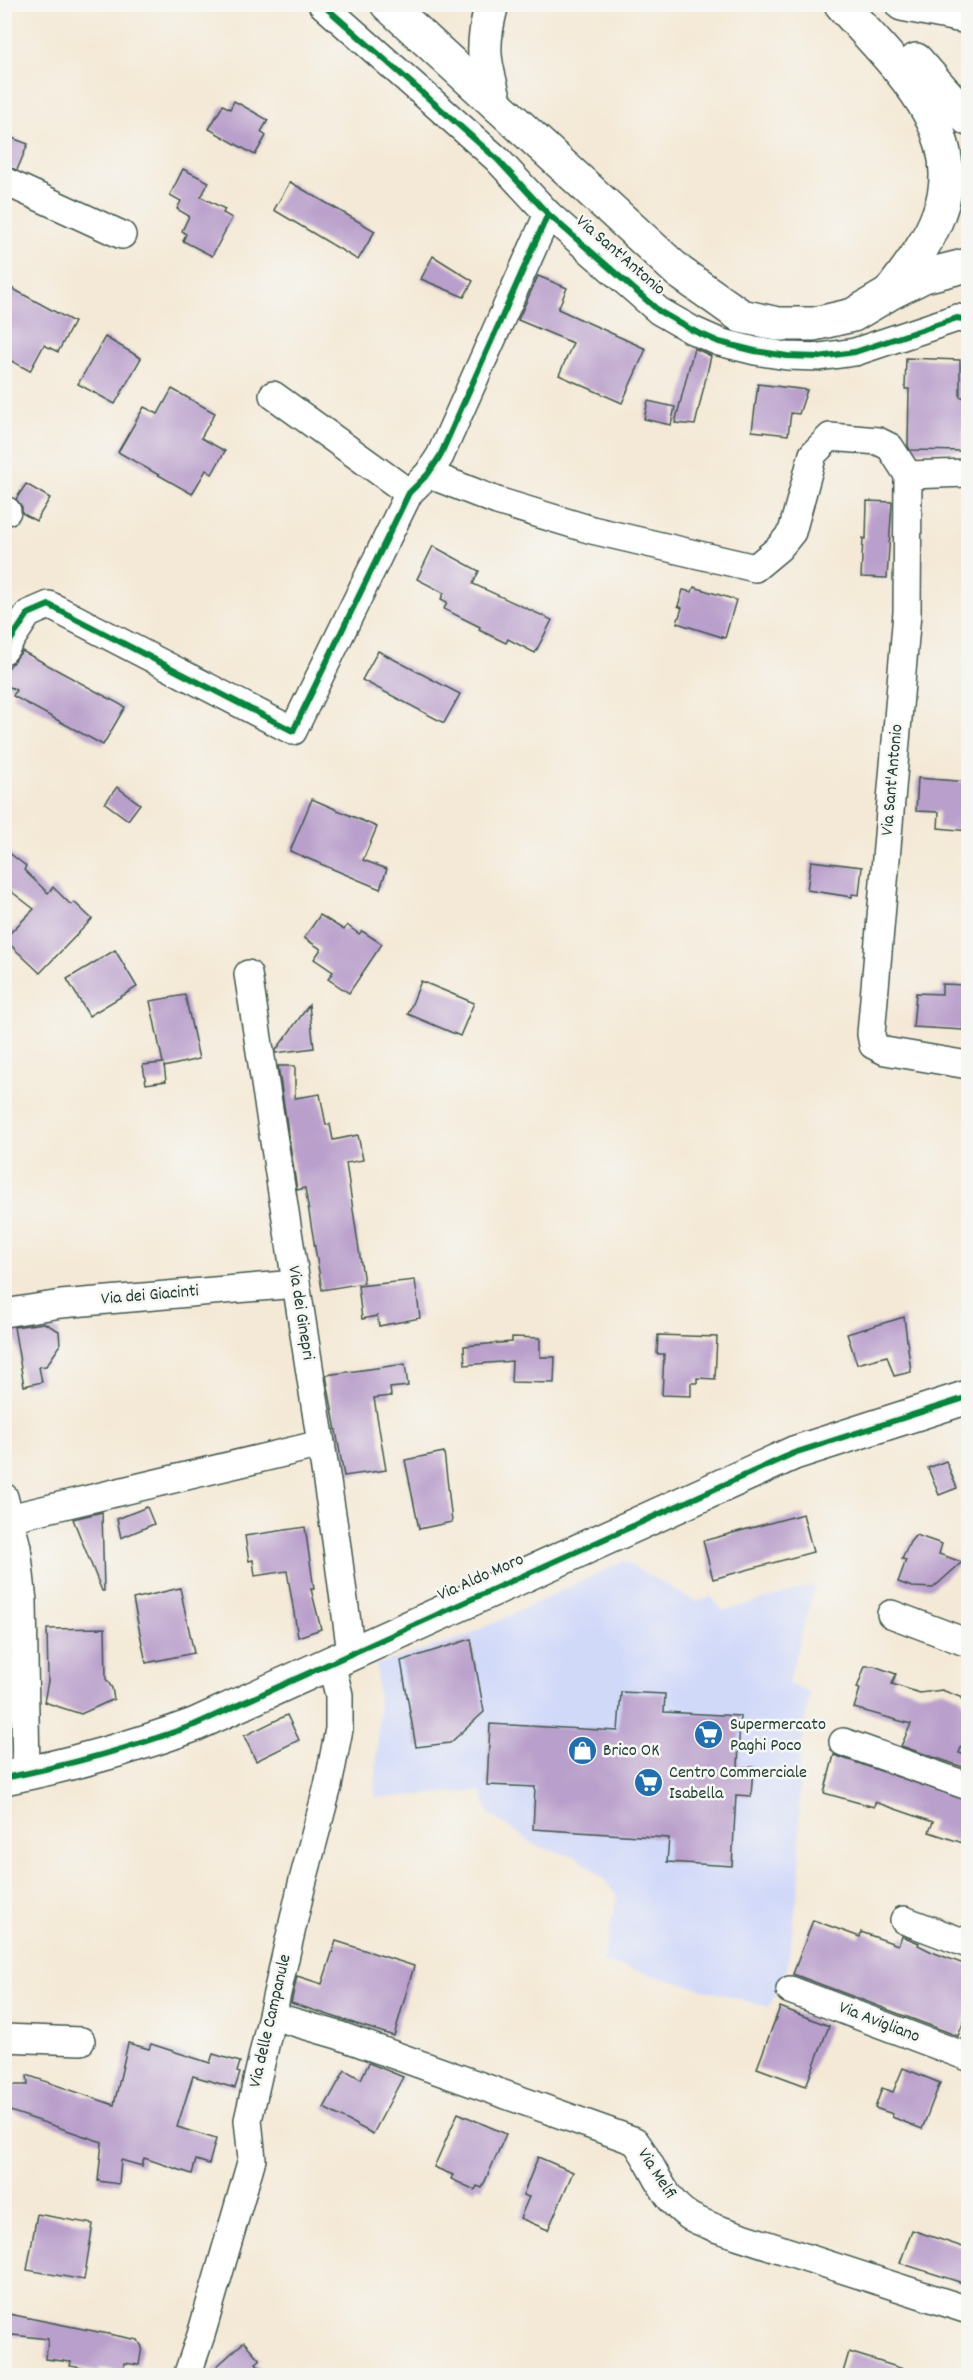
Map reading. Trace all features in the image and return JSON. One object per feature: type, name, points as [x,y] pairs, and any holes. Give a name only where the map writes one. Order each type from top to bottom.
[{"type":"main road","points":[[387,4],[679,272],[741,316],[778,324],[814,324],[852,315],[924,276],[969,265]]},
{"type":"main road","points":[[424,4],[430,44]]},
{"type":"main road","points":[[492,4],[485,30],[484,60],[496,104]]},
{"type":"main road","points":[[841,4],[919,93],[945,149],[946,180],[940,212],[913,262],[890,293]]},
{"type":"main road","points":[[866,4],[969,119]]},
{"type":"main road","points":[[902,4],[969,17]]},
{"type":"main road","name":"Via Aldo Moro","points":[[15,1776],[130,1748],[194,1725],[794,1453],[969,1397]]},
{"type":"street","name":"Via Sant'Antonio","points":[[321,4],[497,159],[548,214],[659,310],[692,330],[719,342],[746,349],[787,356],[819,357],[855,352],[957,318],[969,320]]},
{"type":"street","points":[[4,181],[122,235]]},
{"type":"street","points":[[4,650],[28,614],[49,605],[293,731],[409,492],[428,474],[440,456],[548,214]]},
{"type":"street","points":[[273,395],[409,492]]},
{"type":"street","points":[[428,474],[497,501],[592,530],[755,568],[779,548],[792,532],[813,454],[830,437],[878,441],[890,447],[908,476],[969,473]]},
{"type":"street","name":"Via Sant'Antonio","points":[[908,476],[907,613],[871,1034],[873,1046],[885,1051],[969,1065]]},
{"type":"street","name":"Via dei Ginepri","points":[[248,974],[321,1444],[341,1658]]},
{"type":"street","name":"Via dei Giacinti","points":[[4,1313],[61,1304],[296,1284]]},
{"type":"street","points":[[15,1776],[23,1602],[16,1547],[7,1507],[321,1444]]},
{"type":"street","points":[[891,1614],[969,1643]]},
{"type":"street","name":"Via delle Campanule","points":[[187,2376],[252,2159],[248,2120],[302,1884],[328,1786],[339,1729],[341,1658]]},
{"type":"street","points":[[843,1742],[969,1786]]},
{"type":"street","points":[[904,1920],[969,1944]]},
{"type":"street","name":"Via Avigliano","points":[[790,1990],[969,2057]]},
{"type":"street","name":"Via Melfi","points":[[273,2016],[338,2035],[635,2141],[648,2158],[669,2199],[689,2216],[715,2228],[969,2310]]},
{"type":"street","points":[[4,2038],[81,2041]]},
{"type":"shaded area","points":[[624,1561],[696,1602],[711,1596],[723,1611],[815,1585],[788,1684],[810,1692],[799,1765],[800,1876],[787,1969],[769,2007],[603,1962],[617,1896],[603,1878],[577,1857],[536,1846],[489,1814],[481,1791],[375,1798],[379,1712],[376,1665],[466,1636]]},
{"type":"building","points":[[234,101],[268,120],[261,132],[266,136],[255,155],[209,129],[223,105],[230,109]]},
{"type":"building","points":[[4,135],[28,144],[17,170],[4,166]]},
{"type":"building","points":[[183,169],[209,182],[201,197],[225,209],[223,213],[232,218],[212,256],[183,241],[186,234],[182,231],[189,216],[177,209],[181,201],[170,195]]},
{"type":"building","points":[[290,182],[375,231],[358,260],[274,210]]},
{"type":"building","points":[[433,256],[473,281],[464,297],[421,279]]},
{"type":"building","points":[[538,276],[567,288],[558,309],[646,349],[622,403],[559,375],[573,343],[518,320]]},
{"type":"building","points":[[4,284],[74,322],[58,352],[44,345],[30,371],[4,357]]},
{"type":"building","points":[[105,337],[141,358],[115,404],[78,384]]},
{"type":"building","points":[[694,348],[711,356],[695,425],[675,423]]},
{"type":"building","points":[[906,358],[960,360],[960,397],[964,397],[963,451],[910,450],[908,446],[909,389],[905,389]]},
{"type":"building","points":[[758,384],[807,390],[799,414],[791,413],[788,435],[752,431]]},
{"type":"building","points":[[172,389],[215,413],[201,438],[225,451],[212,474],[206,470],[192,494],[118,452],[144,407],[158,414]]},
{"type":"building","points":[[648,401],[675,407],[671,425],[644,419]]},
{"type":"building","points":[[26,484],[50,498],[36,521],[22,513],[22,507],[16,499]]},
{"type":"building","points":[[867,501],[892,502],[887,578],[861,577],[863,538],[866,539]]},
{"type":"building","points":[[433,546],[479,571],[473,584],[552,620],[535,653],[508,639],[506,643],[479,630],[480,627],[444,609],[447,602],[441,599],[444,593],[417,579]]},
{"type":"building","points":[[694,587],[736,600],[725,638],[677,623],[682,608],[678,606],[683,590],[692,592]]},
{"type":"building","points":[[22,651],[125,707],[103,745],[13,696],[16,690],[4,684],[4,673]]},
{"type":"building","points":[[378,651],[460,694],[444,723],[362,680]]},
{"type":"building","points":[[918,778],[969,782],[969,831],[938,828],[939,812],[916,811]]},
{"type":"building","points":[[117,787],[140,804],[128,820],[105,803]]},
{"type":"building","points":[[312,799],[377,827],[363,860],[387,869],[380,889],[290,851]]},
{"type":"building","points":[[4,849],[26,866],[24,870],[48,893],[53,887],[71,905],[74,902],[92,919],[40,973],[4,939],[34,909],[8,889],[4,894]]},
{"type":"building","points":[[811,861],[862,867],[859,895],[852,894],[852,897],[807,890]]},
{"type":"building","points":[[320,915],[344,930],[347,925],[359,934],[362,931],[382,944],[349,993],[328,979],[333,972],[314,959],[321,949],[304,938]]},
{"type":"building","points":[[115,950],[137,987],[89,1016],[67,979]]},
{"type":"building","points":[[421,981],[474,1003],[460,1036],[408,1014]]},
{"type":"building","points":[[942,984],[966,985],[963,1030],[913,1027],[916,993],[942,994]]},
{"type":"building","points":[[185,995],[199,1059],[164,1067],[166,1081],[146,1084],[143,1065],[163,1063],[150,1001]]},
{"type":"building","points":[[309,1005],[314,1048],[276,1053],[276,1050]]},
{"type":"building","points":[[278,1066],[295,1066],[295,1098],[320,1094],[326,1125],[330,1124],[333,1140],[358,1135],[363,1160],[346,1163],[364,1283],[322,1290],[305,1188],[297,1190]]},
{"type":"building","points":[[415,1280],[420,1318],[379,1326],[377,1316],[362,1319],[358,1286]]},
{"type":"building","points":[[904,1317],[911,1372],[894,1376],[887,1356],[857,1364],[847,1334]]},
{"type":"building","points":[[44,1323],[59,1331],[60,1346],[46,1366],[39,1367],[42,1382],[24,1386],[14,1327]]},
{"type":"building","points":[[658,1335],[717,1337],[715,1379],[697,1378],[697,1383],[691,1383],[691,1396],[662,1395],[664,1354],[657,1354]]},
{"type":"building","points":[[512,1337],[540,1338],[540,1357],[555,1357],[554,1383],[511,1382],[512,1361],[465,1365],[464,1346],[512,1342]]},
{"type":"building","points":[[405,1364],[408,1386],[390,1388],[391,1396],[374,1398],[386,1470],[344,1476],[326,1375]]},
{"type":"building","points":[[444,1452],[452,1522],[419,1529],[405,1460]]},
{"type":"building","points":[[946,1461],[957,1488],[939,1495],[928,1468]]},
{"type":"building","points":[[147,1507],[154,1524],[121,1538],[117,1519]]},
{"type":"building","points":[[102,1512],[104,1591],[102,1591],[73,1519]]},
{"type":"building","points":[[803,1514],[813,1552],[713,1579],[703,1541]]},
{"type":"building","points":[[305,1527],[314,1589],[311,1589],[321,1629],[298,1637],[287,1571],[255,1576],[253,1560],[249,1561],[245,1536]]},
{"type":"building","points":[[916,1535],[942,1544],[939,1554],[962,1562],[933,1588],[912,1587],[898,1582],[906,1560],[902,1559]]},
{"type":"building","points":[[180,1588],[194,1653],[146,1663],[133,1599]]},
{"type":"building","points":[[105,1628],[106,1679],[112,1688],[114,1699],[81,1714],[44,1702],[48,1681],[47,1629]]},
{"type":"building","points":[[471,1639],[484,1712],[450,1743],[416,1747],[401,1661]]},
{"type":"building","points":[[865,1666],[874,1666],[896,1674],[892,1684],[920,1693],[942,1690],[960,1697],[969,1708],[969,1726],[959,1753],[969,1756],[969,1769],[901,1746],[911,1724],[854,1708],[860,1689],[857,1688]]},
{"type":"building","name":"Centro Commerciale Isabella","points":[[621,1692],[665,1694],[664,1712],[740,1716],[738,1767],[753,1767],[751,1796],[736,1795],[732,1866],[667,1862],[669,1838],[533,1829],[535,1787],[487,1785],[490,1724],[618,1731]]},
{"type":"building","points":[[287,1715],[299,1740],[256,1761],[244,1736]]},
{"type":"building","points":[[834,1755],[969,1801],[969,1845],[929,1832],[933,1822],[875,1802],[874,1807],[824,1793]]},
{"type":"building","points":[[813,1920],[860,1937],[861,1932],[898,1945],[902,1936],[919,1943],[918,1945],[932,1952],[969,1966],[969,2008],[958,2036],[793,1974]]},
{"type":"building","points":[[336,1941],[414,1966],[394,2036],[291,2003],[297,1976],[322,1984]]},
{"type":"building","points":[[780,2007],[829,2026],[806,2086],[757,2068]]},
{"type":"building","points":[[128,2043],[149,2049],[151,2044],[210,2063],[213,2054],[240,2062],[237,2072],[240,2073],[235,2088],[193,2076],[177,2127],[216,2139],[209,2164],[196,2160],[192,2174],[144,2158],[142,2166],[121,2160],[119,2184],[98,2181],[102,2142],[4,2109],[4,2085],[28,2085],[27,2075],[114,2105]]},
{"type":"building","points":[[369,2063],[403,2077],[373,2134],[324,2108],[345,2070],[361,2079]]},
{"type":"building","points":[[903,2068],[940,2083],[922,2129],[892,2117],[893,2114],[875,2108],[882,2088],[893,2092]]},
{"type":"building","points":[[458,2113],[506,2134],[482,2188],[477,2186],[475,2190],[451,2179],[453,2175],[434,2167]]},
{"type":"building","points":[[538,2157],[573,2172],[548,2230],[520,2218],[529,2197],[523,2195]]},
{"type":"building","points":[[37,2214],[93,2224],[84,2280],[27,2270]]},
{"type":"building","points":[[912,2230],[969,2249],[969,2285],[900,2263]]},
{"type":"building","points":[[4,2313],[138,2340],[142,2347],[139,2365],[124,2363],[123,2371],[100,2368],[99,2371],[70,2366],[71,2362],[46,2359],[48,2339],[4,2334]]},
{"type":"building","points":[[244,2342],[260,2360],[256,2363],[267,2376],[206,2376]]},
{"type":"building","points":[[849,2352],[910,2371],[909,2376],[842,2376]]},
{"type":"cycle path","points":[[322,4],[497,159],[548,214],[659,311],[692,330],[719,342],[755,351],[787,356],[819,357],[855,352],[957,318],[968,320]]},
{"type":"cycle path","points":[[4,650],[28,614],[49,605],[293,731],[409,493],[428,474],[440,456],[548,214]]},
{"type":"cycle path","points":[[4,1778],[100,1755],[194,1725],[794,1453],[968,1397]]},
{"type":"place","name":"Supermercato Paghi Poco","points":[[709,1735]]},
{"type":"place","name":"Brico OK","points":[[582,1751]]},
{"type":"place","name":"Centro Commerciale Isabella","points":[[648,1783]]}]
